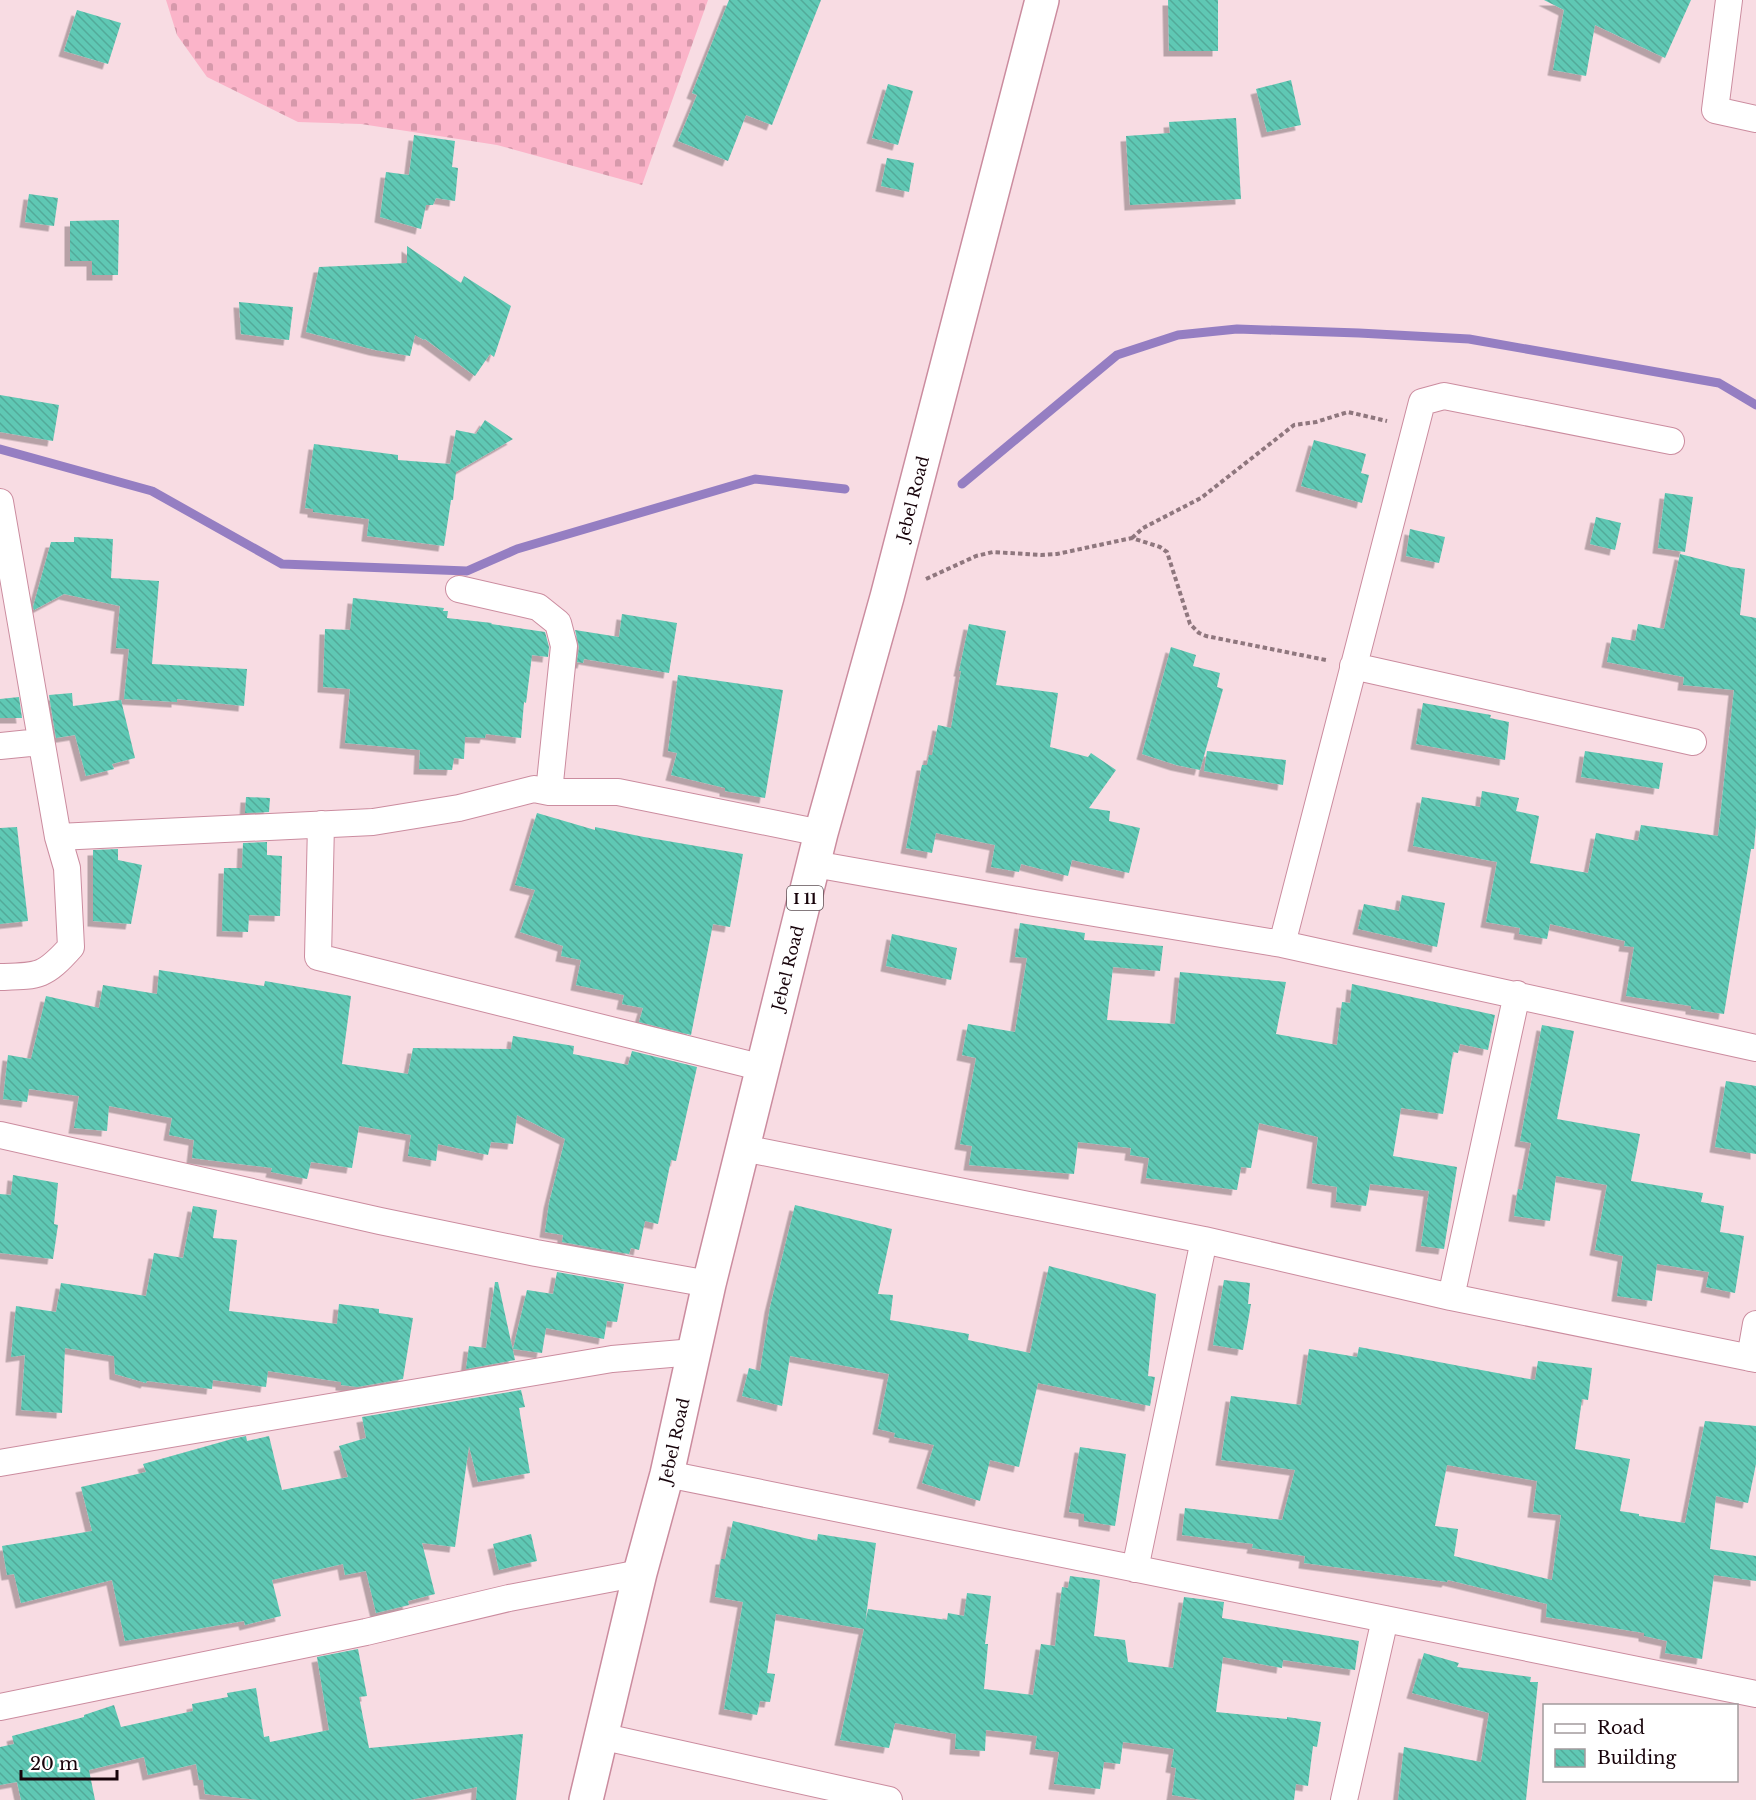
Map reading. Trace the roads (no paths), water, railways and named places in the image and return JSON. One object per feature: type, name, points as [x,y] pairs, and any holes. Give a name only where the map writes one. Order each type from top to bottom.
[{"type":"main road","name":"Jebel Road","points":[[586,1800],[640,1573],[667,1474],[709,1284],[817,849],[887,597],[1042,0]]},
{"type":"street","points":[[1730,0],[1715,110],[1756,119]]},
{"type":"street","points":[[1282,944],[1422,402],[1444,396],[1671,441]]},
{"type":"street","points":[[0,502],[40,742],[58,837],[67,868],[71,947],[54,965],[35,976],[0,977]]},
{"type":"street","points":[[459,589],[538,607],[558,622],[564,646],[549,792]]},
{"type":"street","points":[[1353,666],[1693,742]]},
{"type":"street","points":[[0,746],[40,742]]},
{"type":"street","points":[[58,837],[373,822],[459,808],[534,789],[549,792],[618,792],[817,849],[1034,903],[1282,944],[1756,1048]]},
{"type":"street","points":[[321,824],[318,957],[763,1068]]},
{"type":"street","points":[[1451,1297],[1518,994]]},
{"type":"street","points":[[0,1136],[380,1221],[536,1253],[709,1284]]},
{"type":"street","points":[[743,1148],[1204,1240],[1451,1297],[1753,1358],[1756,1324]]},
{"type":"street","points":[[1135,1569],[1204,1240]]},
{"type":"street","points":[[0,1463],[612,1359],[694,1352]]},
{"type":"street","points":[[667,1474],[1756,1694]]},
{"type":"street","points":[[0,1707],[366,1632],[509,1598],[640,1573]]},
{"type":"street","points":[[1344,1800],[1385,1619]]},
{"type":"street","points":[[600,1736],[889,1800]]},
{"type":"waterway","points":[[962,484],[1117,355],[1178,335],[1237,329],[1469,339],[1719,383],[1756,405]]},
{"type":"waterway","points":[[0,449],[152,491],[282,564],[467,571],[517,549],[755,479],[845,489]]}]
